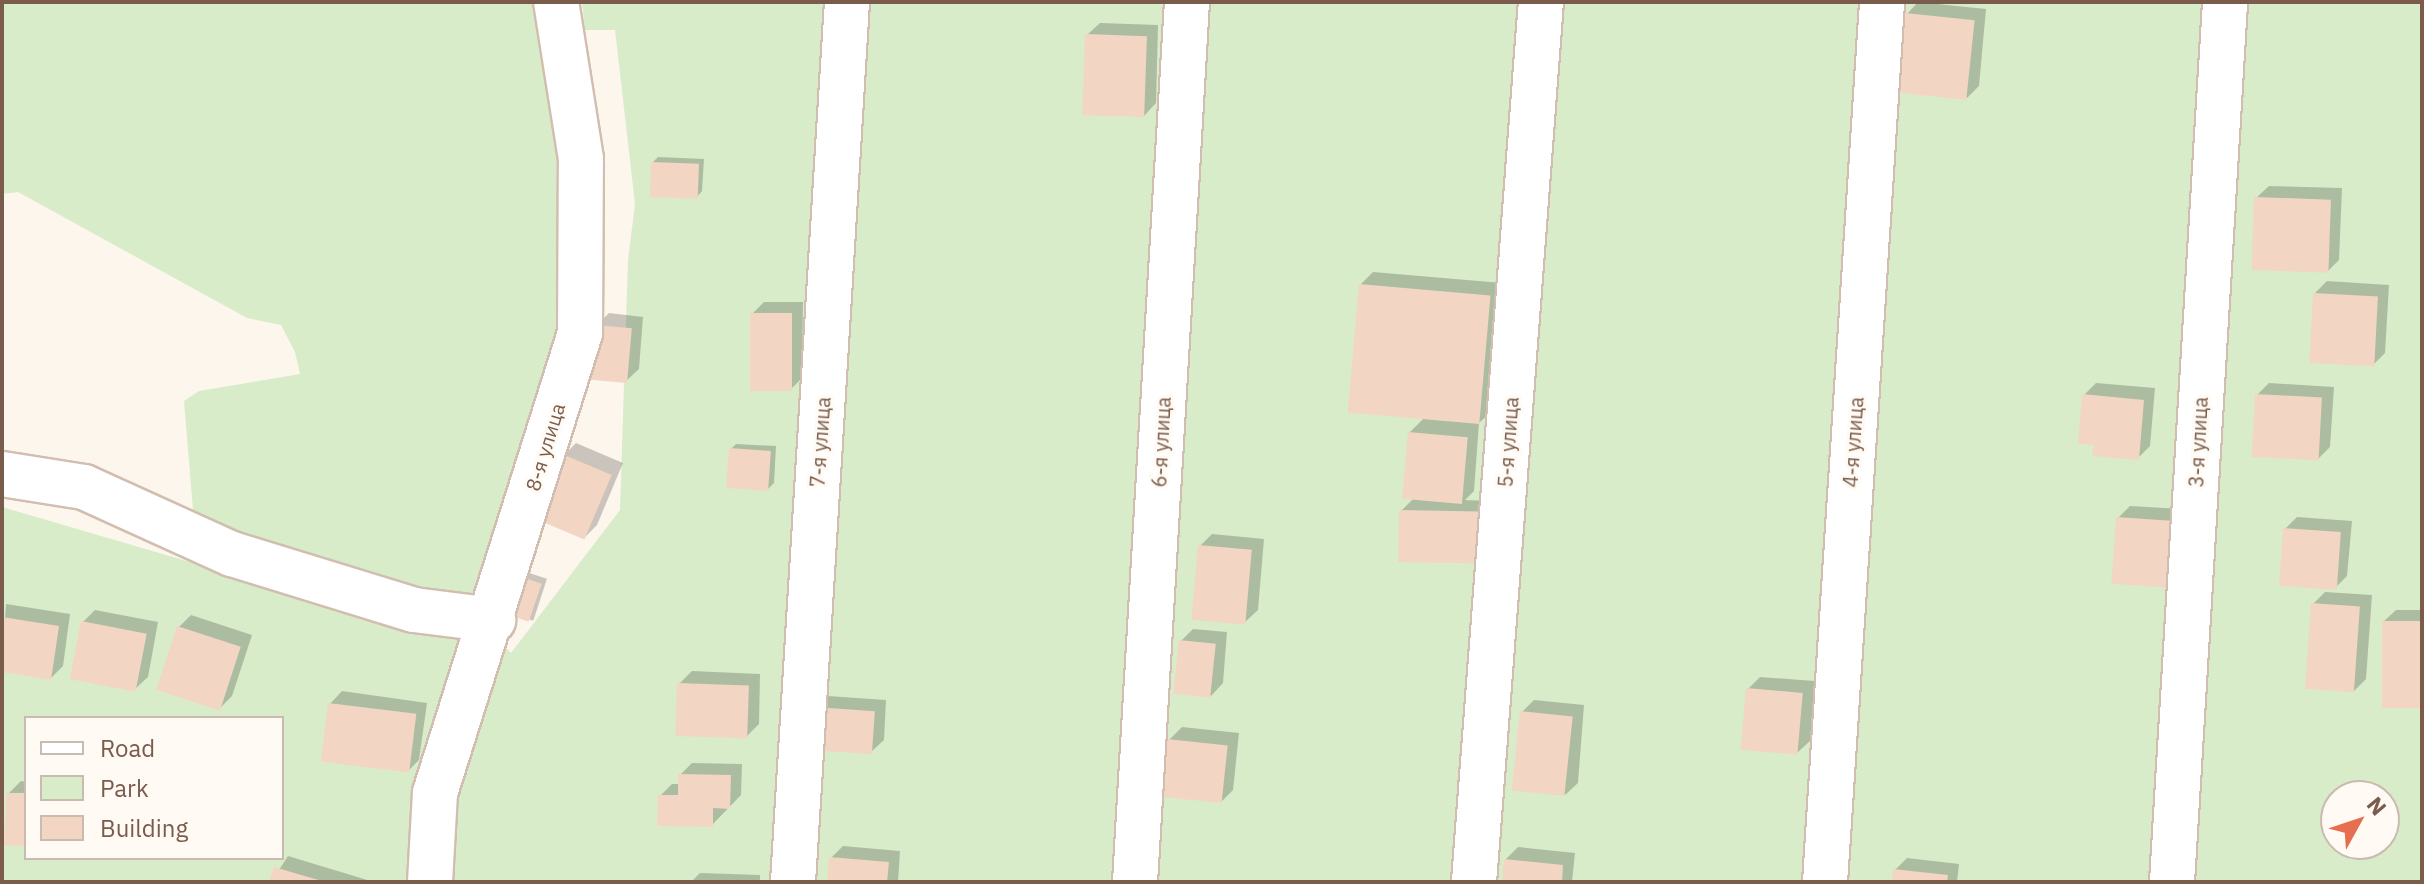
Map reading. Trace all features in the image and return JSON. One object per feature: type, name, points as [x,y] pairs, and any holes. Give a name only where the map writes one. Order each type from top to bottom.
[{"type":"lane","name":"8-я улица","points":[[430,882],[435,793],[493,620],[580,333],[581,159],[556,2]]},
{"type":"lane","name":"7-я улица","points":[[793,882],[847,2]]},
{"type":"lane","name":"6-я улица","points":[[1135,882],[1187,2]]},
{"type":"lane","name":"5-я улица","points":[[1474,882],[1541,2]]},
{"type":"lane","name":"4-я улица","points":[[1825,882],[1882,2]]},
{"type":"lane","name":"3-я улица","points":[[2172,882],[2225,2]]},
{"type":"lane","points":[[2,474],[84,487],[232,554],[414,610],[493,620]]},
{"type":"green space","points":[[2,2],[561,2],[566,331],[510,512],[471,604],[194,522],[184,401],[199,391],[300,374],[295,352],[281,325],[247,318],[18,192],[2,194]]},
{"type":"green space","points":[[582,2],[2422,2],[2422,882],[2,882],[2,507],[467,643],[502,644],[511,653],[620,510],[628,260],[635,204],[615,30],[585,30]]},
{"type":"building","points":[[1905,13],[1975,20],[1966,100],[1897,93]]},
{"type":"building","points":[[1085,34],[1147,36],[1144,117],[1082,115]]},
{"type":"building","points":[[651,162],[699,164],[698,199],[650,197]]},
{"type":"building","points":[[2254,197],[2331,200],[2328,273],[2251,270]]},
{"type":"building","points":[[1359,284],[1490,296],[1479,424],[1348,413]]},
{"type":"building","points":[[2313,293],[2378,296],[2374,366],[2309,363]]},
{"type":"building","points":[[750,313],[792,313],[792,391],[750,391]]},
{"type":"building","points":[[595,325],[632,328],[627,383],[590,380]]},
{"type":"building","points":[[2082,394],[2144,400],[2139,460],[2092,456],[2094,445],[2078,444]]},
{"type":"building","points":[[2255,394],[2322,398],[2319,460],[2252,457]]},
{"type":"building","points":[[1408,432],[1468,437],[1462,504],[1402,499]]},
{"type":"building","points":[[729,448],[771,451],[768,491],[726,488]]},
{"type":"building","points":[[562,454],[612,475],[584,540],[535,518]]},
{"type":"building","points":[[1399,510],[1479,511],[1478,563],[1398,562]]},
{"type":"building","points":[[2116,517],[2171,521],[2166,588],[2111,584]]},
{"type":"building","points":[[2283,528],[2341,532],[2337,590],[2279,586]]},
{"type":"building","points":[[1198,545],[1252,550],[1245,624],[1191,620]]},
{"type":"building","points":[[519,576],[542,584],[529,622],[506,614]]},
{"type":"building","points":[[2311,603],[2360,606],[2354,692],[2305,689]]},
{"type":"building","points":[[2,617],[59,626],[51,680],[2,672]]},
{"type":"building","points":[[81,621],[147,634],[136,692],[70,679]]},
{"type":"building","points":[[2382,621],[2422,621],[2422,708],[2382,708]]},
{"type":"building","points":[[177,626],[241,647],[220,710],[156,690]]},
{"type":"building","points":[[1179,640],[1216,644],[1210,698],[1173,694]]},
{"type":"building","points":[[677,683],[749,686],[747,738],[675,736]]},
{"type":"building","points":[[1746,688],[1803,693],[1797,755],[1741,750]]},
{"type":"building","points":[[328,703],[416,714],[409,772],[321,762]]},
{"type":"building","points":[[814,707],[875,711],[872,754],[811,750]]},
{"type":"building","points":[[1520,711],[1573,717],[1564,796],[1512,791]]},
{"type":"building","points":[[1167,739],[1228,745],[1222,803],[1161,797]]},
{"type":"building","points":[[678,774],[731,775],[730,809],[713,808],[713,827],[657,826],[658,795],[678,795]]},
{"type":"building","points":[[7,793],[24,793],[24,846],[4,845]]},
{"type":"building","points":[[829,857],[889,862],[887,882],[827,882]]},
{"type":"building","points":[[1504,859],[1563,865],[1562,882],[1502,882]]},
{"type":"building","points":[[274,867],[322,881],[322,882],[269,882]]},
{"type":"building","points":[[1893,869],[1948,875],[1947,882],[1892,882]]}]
